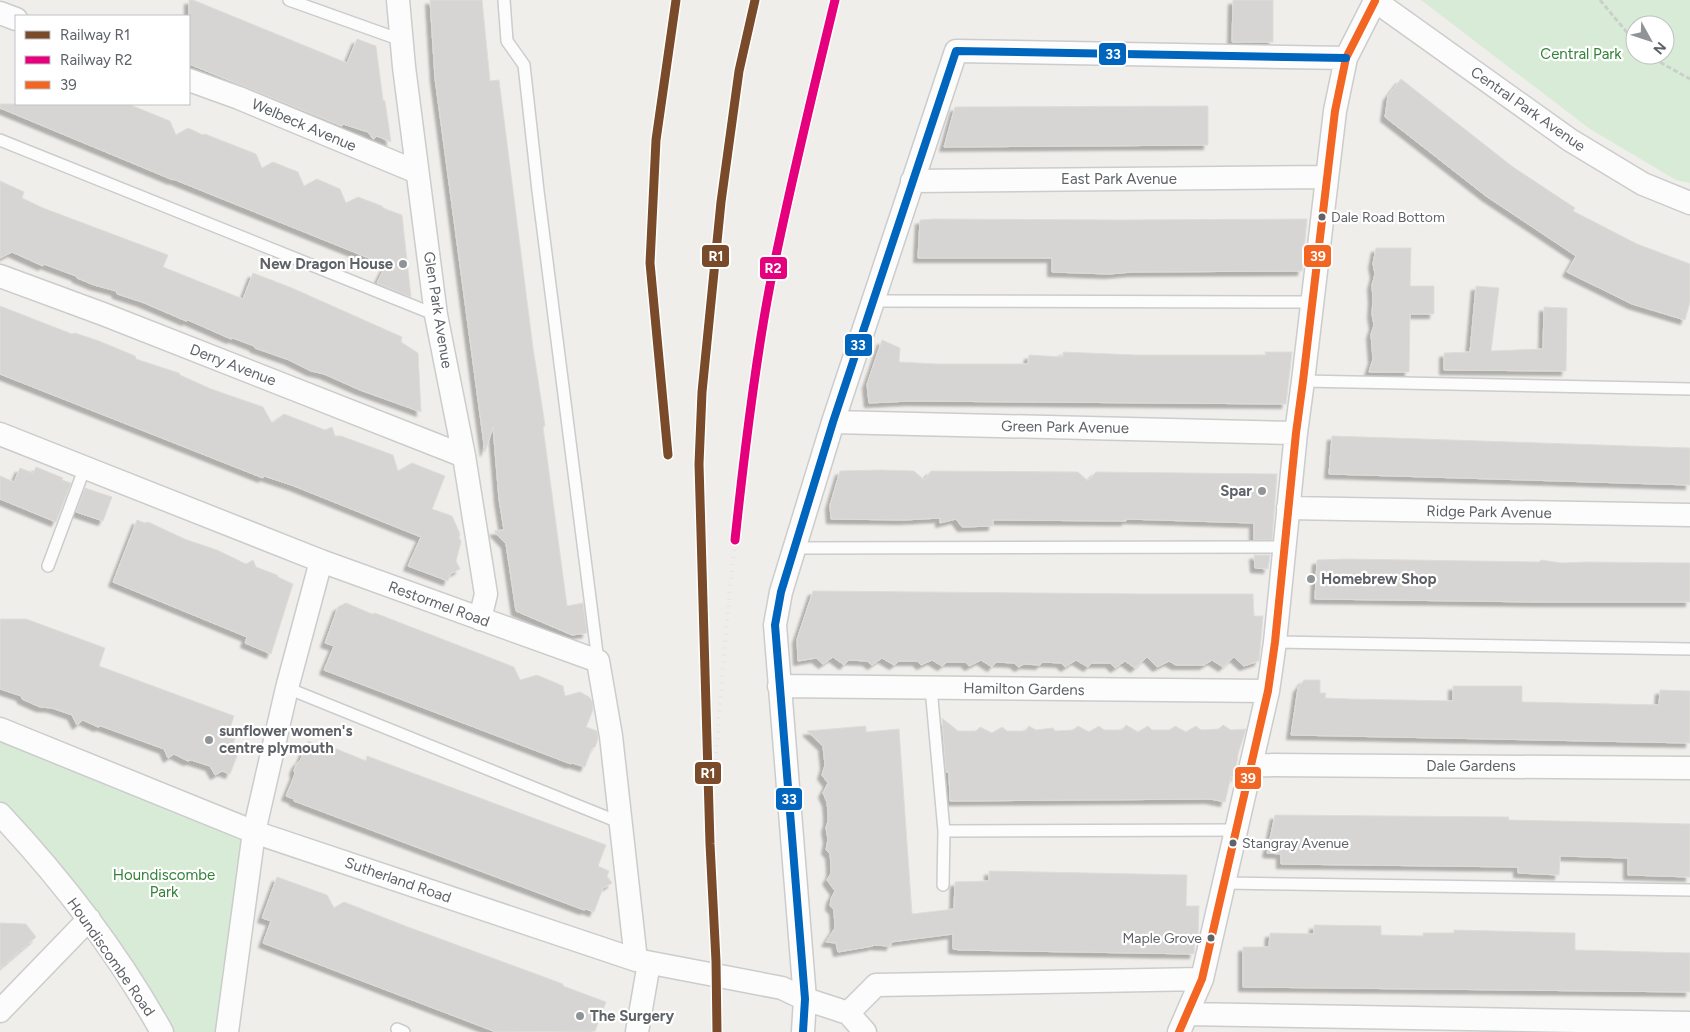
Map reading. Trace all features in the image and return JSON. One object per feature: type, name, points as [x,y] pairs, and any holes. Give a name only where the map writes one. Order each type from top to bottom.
[{"type":"street","name":"Glen Park Avenue","points":[[398,0],[401,40],[436,315],[464,456],[486,594],[480,619]]},
{"type":"street","points":[[1374,0],[1346,58],[1335,111],[1296,433],[1275,642],[1268,691],[1202,979],[1183,1023],[1690,1023]]},
{"type":"street","name":"Central Park Avenue","points":[[1374,0],[1570,140],[1643,184],[1690,203]]},
{"type":"street","points":[[0,13],[15,18]]},
{"type":"street","points":[[803,1032],[805,999],[775,625],[781,592],[834,422],[956,51],[1346,58]]},
{"type":"street","name":"Welbeck Avenue","points":[[190,80],[240,98],[418,172]]},
{"type":"street","name":"East Park Avenue","points":[[912,181],[1327,177]]},
{"type":"street","name":"Derry Avenue","points":[[0,276],[103,314],[464,456]]},
{"type":"street","name":"Green Park Avenue","points":[[834,422],[1296,433]]},
{"type":"street","name":"Restormel Road","points":[[0,434],[321,561],[598,661]]},
{"type":"street","name":"Ridge Park Avenue","points":[[1288,508],[1690,516]]},
{"type":"street","points":[[227,1032],[254,832],[287,688],[321,561]]},
{"type":"street","points":[[598,661],[611,736],[621,823],[648,963],[637,1032]]},
{"type":"street","name":"Hamilton Gardens","points":[[779,686],[1268,691]]},
{"type":"street","name":"Sutherland Road","points":[[0,729],[254,832],[648,963],[782,988],[805,999],[848,1013]]},
{"type":"street","name":"Dale Gardens","points":[[1252,765],[1690,768]]},
{"type":"street","name":"Houndiscombe Road","points":[[0,814],[90,919],[144,1000],[162,1032]]},
{"type":"street","points":[[0,1011],[90,919]]},
{"type":"street","points":[[865,1032],[848,1013],[876,985],[1202,979]]},
{"type":"lane","points":[[289,0],[401,40]]},
{"type":"lane","points":[[504,0],[506,41],[524,65],[538,191],[598,661]]},
{"type":"lane","points":[[0,140],[436,315]]},
{"type":"lane","points":[[873,301],[1312,302]]},
{"type":"lane","points":[[1303,381],[1690,389]]},
{"type":"lane","points":[[48,566],[85,467]]},
{"type":"lane","points":[[795,548],[1284,546]]},
{"type":"lane","points":[[1275,642],[1690,649]]},
{"type":"lane","points":[[287,688],[621,823]]},
{"type":"lane","points":[[931,688],[944,831],[943,885]]},
{"type":"lane","points":[[944,831],[1236,830]]},
{"type":"lane","points":[[1224,883],[1690,890]]},
{"type":"path","points":[[1600,0],[1625,30]]},
{"type":"path","points":[[1666,65],[1690,78]]},
{"type":"green space","name":"Central Park","points":[[1421,0],[1690,0],[1690,183],[1676,180],[1590,129]]},
{"type":"green space","name":"Houndiscombe Park","points":[[0,729],[254,832],[227,1032],[168,1032],[0,815]]},
{"type":"building","points":[[189,0],[193,0],[347,63],[357,39],[376,46],[391,142],[377,136],[373,139],[368,132],[343,124],[342,126],[190,64]]},
{"type":"building","points":[[430,0],[482,0],[490,81],[499,80],[567,606],[583,603],[587,633],[572,635],[516,611],[506,544],[494,531],[504,530],[499,499],[493,427],[485,452],[435,78]]},
{"type":"building","points":[[1233,0],[1273,0],[1273,42],[1232,42]]},
{"type":"building","points":[[1401,79],[1513,167],[1575,208],[1573,211],[1637,244],[1690,264],[1690,302],[1685,320],[1632,304],[1567,272],[1576,256],[1486,196],[1385,117],[1388,96]]},
{"type":"building","points":[[0,104],[130,105],[170,121],[176,135],[188,128],[203,135],[205,134],[256,154],[262,168],[273,162],[298,172],[304,186],[317,179],[340,189],[346,203],[358,197],[402,215],[411,297],[377,283],[386,265],[173,180],[0,108]]},
{"type":"building","points":[[1208,106],[1208,145],[944,147],[955,107]]},
{"type":"building","points":[[0,181],[24,192],[22,198],[43,208],[168,255],[163,267],[243,299],[253,273],[292,288],[402,337],[401,342],[418,353],[421,412],[360,390],[324,374],[311,371],[254,346],[233,338],[231,339],[188,320],[186,321],[142,302],[117,294],[116,291],[94,285],[44,264],[43,266],[12,252],[0,258]]},
{"type":"building","points":[[1307,219],[1302,271],[1132,272],[1109,274],[1052,272],[1052,258],[918,258],[920,220]]},
{"type":"building","points":[[1376,248],[1411,248],[1410,286],[1434,286],[1434,314],[1410,314],[1409,372],[1369,372],[1373,359],[1371,334],[1374,325],[1372,285],[1375,274],[1373,264]]},
{"type":"building","points":[[1476,286],[1499,288],[1491,351],[1543,349],[1544,307],[1567,308],[1566,371],[1444,370],[1444,353],[1470,352]]},
{"type":"building","points":[[0,306],[72,334],[75,333],[99,341],[135,356],[136,359],[179,373],[211,389],[263,407],[272,423],[284,414],[325,430],[332,427],[335,436],[341,436],[393,455],[398,471],[412,463],[445,476],[432,509],[452,516],[460,534],[461,542],[456,561],[460,569],[450,574],[448,581],[408,566],[421,537],[294,486],[264,476],[263,478],[0,374]]},
{"type":"building","points":[[882,340],[900,348],[899,362],[937,364],[1028,364],[1029,355],[1063,357],[1063,352],[1136,355],[1266,355],[1265,352],[1292,352],[1286,404],[909,401],[869,403],[867,384]]},
{"type":"building","points":[[1332,436],[1690,448],[1690,485],[1329,474]]},
{"type":"building","points":[[36,467],[71,483],[56,522],[0,499],[0,476],[14,482],[20,468],[33,473]]},
{"type":"building","points":[[840,471],[914,471],[924,480],[931,471],[1078,472],[1088,481],[1096,472],[1277,474],[1272,540],[1254,540],[1254,523],[1126,519],[1126,521],[993,520],[993,526],[962,527],[956,519],[940,523],[940,518],[904,520],[831,519],[830,505]]},
{"type":"building","points":[[85,488],[112,497],[103,521],[76,512]]},
{"type":"building","points":[[137,520],[145,523],[148,522],[246,564],[253,560],[256,567],[293,584],[271,654],[245,643],[247,637],[113,582]]},
{"type":"building","points":[[1254,555],[1270,555],[1268,569],[1255,568]]},
{"type":"building","points":[[1317,560],[1690,563],[1690,602],[1315,599]]},
{"type":"building","points":[[813,591],[1253,594],[1254,616],[1263,616],[1259,661],[1244,666],[1234,657],[1223,667],[1212,660],[1204,665],[1176,665],[1169,661],[1157,667],[1147,657],[1135,668],[1125,661],[1115,668],[1110,663],[1092,663],[1088,667],[1076,660],[1065,667],[1061,663],[1043,662],[1040,665],[1024,664],[1019,667],[1014,663],[996,662],[992,667],[981,660],[969,666],[965,662],[947,662],[942,666],[932,660],[921,665],[917,661],[899,661],[894,665],[882,658],[872,665],[867,661],[849,660],[844,665],[833,657],[823,664],[816,658],[798,661],[797,639]]},
{"type":"building","points":[[346,603],[514,667],[520,680],[537,675],[563,686],[565,696],[580,692],[589,697],[592,701],[593,710],[586,727],[597,731],[598,739],[595,747],[592,748],[585,767],[571,764],[324,670],[334,646],[325,643],[338,607]]},
{"type":"building","points":[[0,619],[26,619],[105,648],[99,666],[234,716],[230,728],[238,730],[231,749],[239,751],[230,774],[222,771],[215,775],[210,766],[191,760],[188,761],[174,754],[168,758],[164,749],[101,726],[98,727],[83,720],[77,725],[72,715],[52,708],[40,707],[22,699],[21,696],[0,689]]},
{"type":"building","points":[[1304,680],[1320,680],[1320,693],[1326,693],[1325,698],[1350,699],[1453,701],[1453,686],[1522,686],[1522,702],[1659,705],[1660,690],[1690,691],[1690,743],[1291,735],[1298,688]]},
{"type":"building","points":[[942,718],[958,731],[976,731],[980,727],[992,733],[1002,727],[1007,731],[1025,731],[1029,726],[1036,730],[1053,728],[1055,731],[1073,730],[1078,726],[1089,732],[1099,726],[1104,730],[1122,730],[1126,725],[1138,732],[1148,726],[1152,730],[1170,730],[1175,726],[1186,732],[1196,726],[1201,730],[1219,729],[1223,725],[1231,730],[1246,729],[1238,754],[1235,777],[1231,776],[1225,802],[1210,799],[950,801],[949,772],[946,772]]},
{"type":"building","points":[[866,726],[866,732],[899,729],[912,914],[954,909],[955,882],[989,881],[989,871],[1187,875],[1186,906],[1199,906],[1198,935],[1195,935],[1194,954],[960,950],[953,949],[953,934],[891,942],[891,946],[872,945],[838,952],[836,943],[826,942],[835,928],[834,910],[830,906],[835,891],[827,880],[831,873],[831,864],[830,854],[826,850],[828,812],[827,802],[823,793],[828,783],[822,775],[825,765],[823,746],[807,731]]},
{"type":"building","points":[[308,741],[322,747],[322,743],[366,761],[367,756],[606,845],[598,866],[609,871],[607,876],[612,883],[603,888],[594,912],[584,910],[294,801],[294,799],[286,796],[295,774],[294,770],[301,759]]},
{"type":"building","points":[[1275,815],[1509,817],[1508,820],[1690,824],[1690,877],[1628,875],[1628,858],[1560,856],[1559,875],[1518,873],[1518,867],[1281,864],[1281,854],[1267,853]]},
{"type":"building","points":[[277,877],[327,895],[334,908],[344,902],[606,1002],[595,1031],[496,1032],[263,943],[271,921],[262,918]]},
{"type":"building","points":[[0,923],[26,924],[36,937],[0,968]]},
{"type":"building","points":[[1314,925],[1381,926],[1381,935],[1423,936],[1423,933],[1454,933],[1454,930],[1575,933],[1575,950],[1690,953],[1690,992],[1243,987],[1243,947],[1269,947],[1270,933],[1314,934]]},
{"type":"railway","points":[[710,844],[732,565],[758,358],[783,216],[835,0]]},
{"type":"rail line","name":"R1","points":[[668,455],[650,263],[656,140],[676,0]]},
{"type":"rail line","name":"R1","points":[[717,1032],[699,464],[702,392],[721,202],[739,71],[755,0]]},
{"type":"rail line","name":"R2","points":[[735,540],[750,412],[770,285],[835,0]]},
{"type":"transit line","name":"39","points":[[1179,1032],[1202,979],[1268,691],[1275,642],[1296,433],[1335,111],[1346,58],[1375,1]]},
{"type":"transit line","name":"33","points":[[803,1032],[805,999],[775,625],[781,592],[833,422],[956,51],[1346,58]]},
{"type":"place","name":"Dale Road Bottom","points":[[1322,217]]},
{"type":"place","name":"New Dragon House","points":[[403,264]]},
{"type":"place","name":"Spar","points":[[1262,491]]},
{"type":"place","name":"Homebrew Shop","points":[[1311,579]]},
{"type":"place","name":"sunflower women's centre plymouth","points":[[209,740]]},
{"type":"place","name":"Stangray Avenue","points":[[1233,843]]},
{"type":"place","name":"Maple Grove","points":[[1211,938]]},
{"type":"place","name":"The Surgery","points":[[580,1016]]}]
